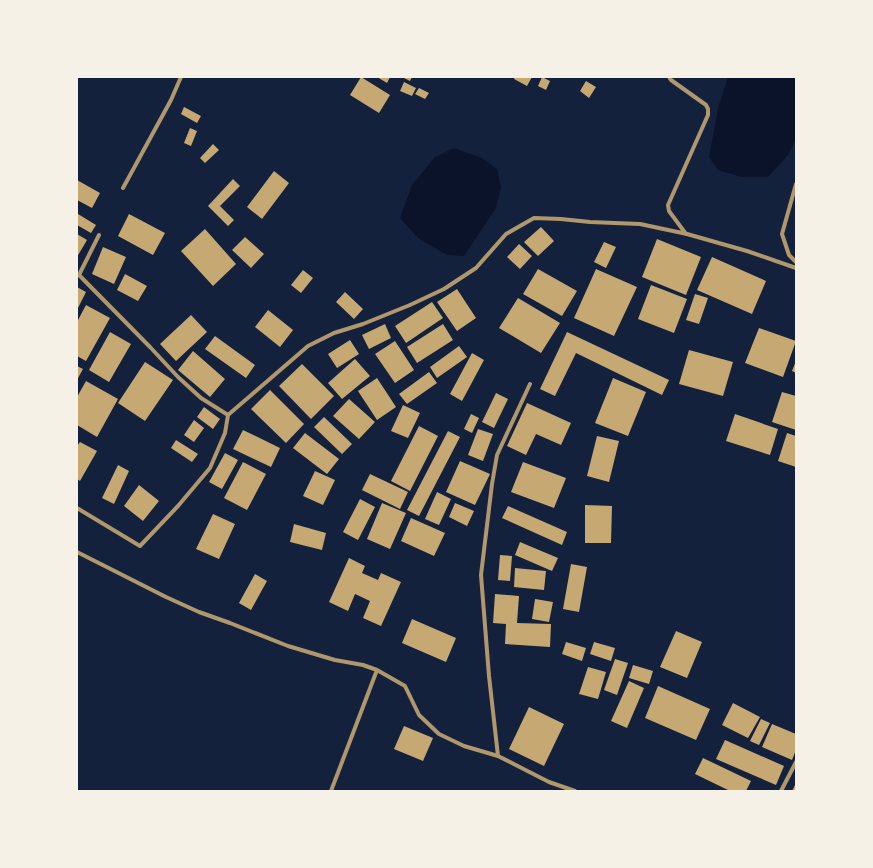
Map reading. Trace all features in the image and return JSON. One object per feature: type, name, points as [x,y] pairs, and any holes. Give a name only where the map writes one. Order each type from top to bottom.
[{"type":"street","points":[[123,188],[171,100],[181,77]]},
{"type":"street","points":[[669,77],[706,105],[708,109],[708,115],[668,205],[669,211],[687,234]]},
{"type":"street","points":[[796,184],[782,234],[789,255],[796,262]]},
{"type":"street","points":[[77,508],[140,546],[178,506],[210,468],[224,432],[228,415],[308,346],[334,333],[363,324],[410,305],[444,289],[476,268],[506,234],[534,218],[640,224],[687,234],[747,251],[796,268]]},
{"type":"street","points":[[99,235],[78,277],[150,347],[178,377],[201,398],[228,415]]},
{"type":"street","points":[[498,756],[489,676],[481,575],[497,455],[530,384]]},
{"type":"street","points":[[77,552],[199,612],[288,646],[335,660],[363,665],[377,670],[405,686],[419,715],[439,734],[464,746],[498,756],[548,782],[575,791]]},
{"type":"street","points":[[331,791],[377,670]]},
{"type":"street","points":[[781,791],[796,762]]},
{"type":"water","points":[[728,77],[796,77],[796,139],[788,155],[768,177],[741,177],[718,170],[709,157],[718,108]]},
{"type":"water","points":[[454,148],[482,158],[497,169],[501,187],[496,208],[464,256],[447,255],[418,238],[400,218],[412,185],[435,157]]},
{"type":"building","points":[[361,77],[390,95],[379,113],[350,95]]},
{"type":"building","points":[[377,77],[390,77],[387,83]]},
{"type":"building","points":[[402,77],[412,77],[410,81]]},
{"type":"building","points":[[515,77],[532,77],[527,86],[514,79]]},
{"type":"building","points":[[542,77],[550,81],[546,90],[538,86]]},
{"type":"building","points":[[586,81],[596,87],[589,98],[580,91]]},
{"type":"building","points":[[404,82],[416,88],[412,96],[400,91]]},
{"type":"building","points":[[419,88],[429,93],[425,99],[415,94]]},
{"type":"building","points":[[184,107],[201,116],[197,123],[181,114]]},
{"type":"building","points":[[190,128],[197,131],[191,146],[184,143]]},
{"type":"building","points":[[213,144],[219,150],[205,163],[200,158]]},
{"type":"building","points":[[274,171],[289,183],[262,219],[247,207]]},
{"type":"building","points":[[233,179],[240,186],[220,206],[234,220],[228,226],[208,206]]},
{"type":"building","points":[[77,180],[100,193],[92,208],[77,200]]},
{"type":"building","points":[[78,214],[96,225],[91,233],[77,225]]},
{"type":"building","points":[[129,214],[165,233],[153,255],[118,236]]},
{"type":"building","points":[[541,227],[554,241],[538,256],[524,242]]},
{"type":"building","points":[[205,229],[236,264],[213,286],[181,251]]},
{"type":"building","points":[[77,234],[87,240],[77,257]]},
{"type":"building","points":[[245,237],[264,254],[251,268],[232,250]]},
{"type":"building","points":[[657,239],[701,257],[686,295],[642,277]]},
{"type":"building","points":[[604,242],[616,247],[606,268],[594,262]]},
{"type":"building","points":[[519,244],[532,256],[520,269],[507,257]]},
{"type":"building","points":[[103,247],[126,257],[114,284],[92,274]]},
{"type":"building","points":[[712,257],[766,281],[752,314],[697,290]]},
{"type":"building","points":[[538,269],[577,291],[562,316],[523,294]]},
{"type":"building","points":[[596,269],[637,287],[614,336],[574,318]]},
{"type":"building","points":[[303,270],[313,278],[301,293],[291,285]]},
{"type":"building","points":[[125,274],[147,286],[138,301],[117,290]]},
{"type":"building","points":[[651,285],[687,299],[674,333],[638,319]]},
{"type":"building","points":[[77,287],[86,292],[77,310]]},
{"type":"building","points":[[457,289],[476,318],[457,331],[437,302]]},
{"type":"building","points":[[345,292],[363,309],[354,319],[336,302]]},
{"type":"building","points":[[695,294],[708,298],[699,324],[686,320]]},
{"type":"building","points":[[518,298],[560,323],[541,353],[499,328]]},
{"type":"building","points":[[432,302],[443,318],[406,343],[395,326]]},
{"type":"building","points":[[86,305],[110,318],[86,361],[77,356],[77,322]]},
{"type":"building","points":[[268,310],[293,330],[280,347],[255,327]]},
{"type":"building","points":[[191,315],[207,332],[176,361],[160,344]]},
{"type":"building","points":[[385,324],[391,338],[369,349],[362,335]]},
{"type":"building","points":[[443,324],[453,340],[417,363],[407,347]]},
{"type":"building","points":[[759,328],[796,341],[783,377],[745,363]]},
{"type":"building","points":[[110,332],[131,344],[109,382],[89,370]]},
{"type":"building","points":[[567,332],[669,380],[662,395],[576,353],[555,396],[540,389]]},
{"type":"building","points":[[215,336],[255,365],[246,378],[205,349]]},
{"type":"building","points":[[350,340],[359,354],[337,368],[328,354]]},
{"type":"building","points":[[395,341],[414,370],[395,383],[375,354]]},
{"type":"building","points":[[459,346],[467,357],[437,378],[430,367]]},
{"type":"building","points":[[689,350],[733,362],[723,396],[679,384]]},
{"type":"building","points":[[193,351],[225,379],[210,397],[178,370]]},
{"type":"building","points":[[472,353],[484,360],[462,401],[450,394]]},
{"type":"building","points":[[355,359],[370,376],[342,399],[328,383]]},
{"type":"building","points":[[796,361],[796,373],[792,371]]},
{"type":"building","points":[[145,362],[173,380],[145,421],[118,403]]},
{"type":"building","points":[[302,364],[334,396],[311,419],[279,386]]},
{"type":"building","points":[[77,366],[83,369],[77,380]]},
{"type":"building","points":[[429,372],[437,383],[407,404],[399,394]]},
{"type":"building","points":[[377,378],[396,407],[377,420],[358,391]]},
{"type":"building","points":[[613,378],[646,392],[628,436],[595,423]]},
{"type":"building","points":[[86,381],[118,399],[97,437],[77,425],[77,397]]},
{"type":"building","points":[[270,390],[304,424],[286,443],[251,409]]},
{"type":"building","points":[[782,392],[796,396],[796,430],[772,422]]},
{"type":"building","points":[[496,393],[508,399],[494,428],[482,422]]},
{"type":"building","points":[[349,399],[375,422],[359,439],[333,416]]},
{"type":"building","points":[[527,403],[571,423],[561,445],[536,434],[526,455],[507,446]]},
{"type":"building","points":[[403,405],[420,413],[408,438],[391,431]]},
{"type":"building","points":[[204,407],[220,419],[213,429],[197,417]]},
{"type":"building","points":[[471,414],[479,418],[472,433],[464,429]]},
{"type":"building","points":[[735,414],[778,429],[770,455],[726,441]]},
{"type":"building","points":[[324,417],[352,444],[342,454],[314,427]]},
{"type":"building","points":[[194,420],[204,428],[194,442],[184,435]]},
{"type":"building","points":[[419,426],[438,436],[410,491],[391,481]]},
{"type":"building","points":[[478,429],[493,434],[483,461],[468,455]]},
{"type":"building","points":[[243,430],[280,448],[271,467],[233,449]]},
{"type":"building","points":[[448,431],[460,437],[419,516],[407,510]]},
{"type":"building","points":[[305,433],[339,459],[327,474],[293,448]]},
{"type":"building","points":[[787,433],[796,436],[796,467],[778,461]]},
{"type":"building","points":[[597,436],[619,441],[609,482],[587,476]]},
{"type":"building","points":[[176,440],[198,454],[192,462],[171,448]]},
{"type":"building","points":[[80,442],[97,451],[80,481],[77,479],[77,446]]},
{"type":"building","points":[[225,453],[238,460],[222,489],[209,482]]},
{"type":"building","points":[[460,461],[490,474],[475,505],[446,492]]},
{"type":"building","points":[[243,462],[266,474],[247,510],[224,498]]},
{"type":"building","points":[[523,462],[566,478],[554,508],[511,492]]},
{"type":"building","points":[[118,465],[129,471],[114,504],[102,498]]},
{"type":"building","points":[[315,471],[335,480],[323,505],[303,496]]},
{"type":"building","points":[[370,474],[408,492],[400,509],[362,490]]},
{"type":"building","points":[[139,485],[159,501],[143,521],[124,506]]},
{"type":"building","points":[[437,492],[451,499],[439,525],[425,519]]},
{"type":"building","points":[[360,499],[375,507],[358,540],[343,532]]},
{"type":"building","points":[[382,503],[406,513],[390,549],[367,539]]},
{"type":"building","points":[[455,503],[474,511],[467,526],[449,517]]},
{"type":"building","points":[[585,505],[612,506],[611,543],[585,543]]},
{"type":"building","points":[[508,506],[567,532],[562,545],[502,518]]},
{"type":"building","points":[[213,514],[235,524],[219,559],[196,549]]},
{"type":"building","points":[[411,518],[445,533],[434,556],[401,541]]},
{"type":"building","points":[[294,524],[326,533],[322,550],[290,542]]},
{"type":"building","points":[[520,542],[558,558],[552,571],[515,555]]},
{"type":"building","points":[[500,555],[512,556],[510,581],[498,580]]},
{"type":"building","points":[[349,558],[365,566],[362,573],[378,580],[381,573],[401,582],[381,626],[363,618],[370,601],[355,594],[348,611],[329,602]]},
{"type":"building","points":[[571,564],[587,567],[579,612],[563,609]]},
{"type":"building","points":[[515,568],[546,571],[544,590],[514,587]]},
{"type":"building","points":[[255,574],[267,581],[251,610],[239,603]]},
{"type":"building","points":[[495,594],[519,596],[517,623],[551,624],[550,647],[505,644],[506,624],[493,623]]},
{"type":"building","points":[[535,599],[553,602],[549,622],[532,619]]},
{"type":"building","points":[[412,619],[456,638],[446,662],[402,643]]},
{"type":"building","points":[[676,631],[702,642],[687,678],[660,667]]},
{"type":"building","points":[[566,642],[586,648],[582,661],[562,654]]},
{"type":"building","points":[[594,642],[615,648],[611,661],[590,654]]},
{"type":"building","points":[[615,659],[628,663],[617,695],[604,690]]},
{"type":"building","points":[[633,665],[653,671],[649,684],[629,678]]},
{"type":"building","points":[[588,667],[606,672],[598,699],[579,694]]},
{"type":"building","points":[[629,681],[644,688],[627,728],[611,721]]},
{"type":"building","points":[[658,686],[710,709],[696,740],[645,718]]},
{"type":"building","points":[[733,703],[760,717],[748,738],[722,725]]},
{"type":"building","points":[[529,707],[564,724],[544,766],[509,749]]},
{"type":"building","points":[[761,719],[770,723],[759,745],[750,741]]},
{"type":"building","points":[[772,724],[796,734],[796,750],[792,760],[762,747]]},
{"type":"building","points":[[404,726],[433,738],[423,761],[394,749]]},
{"type":"building","points":[[725,740],[784,766],[776,785],[716,759]]},
{"type":"building","points":[[703,758],[751,781],[746,791],[730,791],[695,774]]},
{"type":"building","points":[[795,785],[796,791],[792,791]]}]
